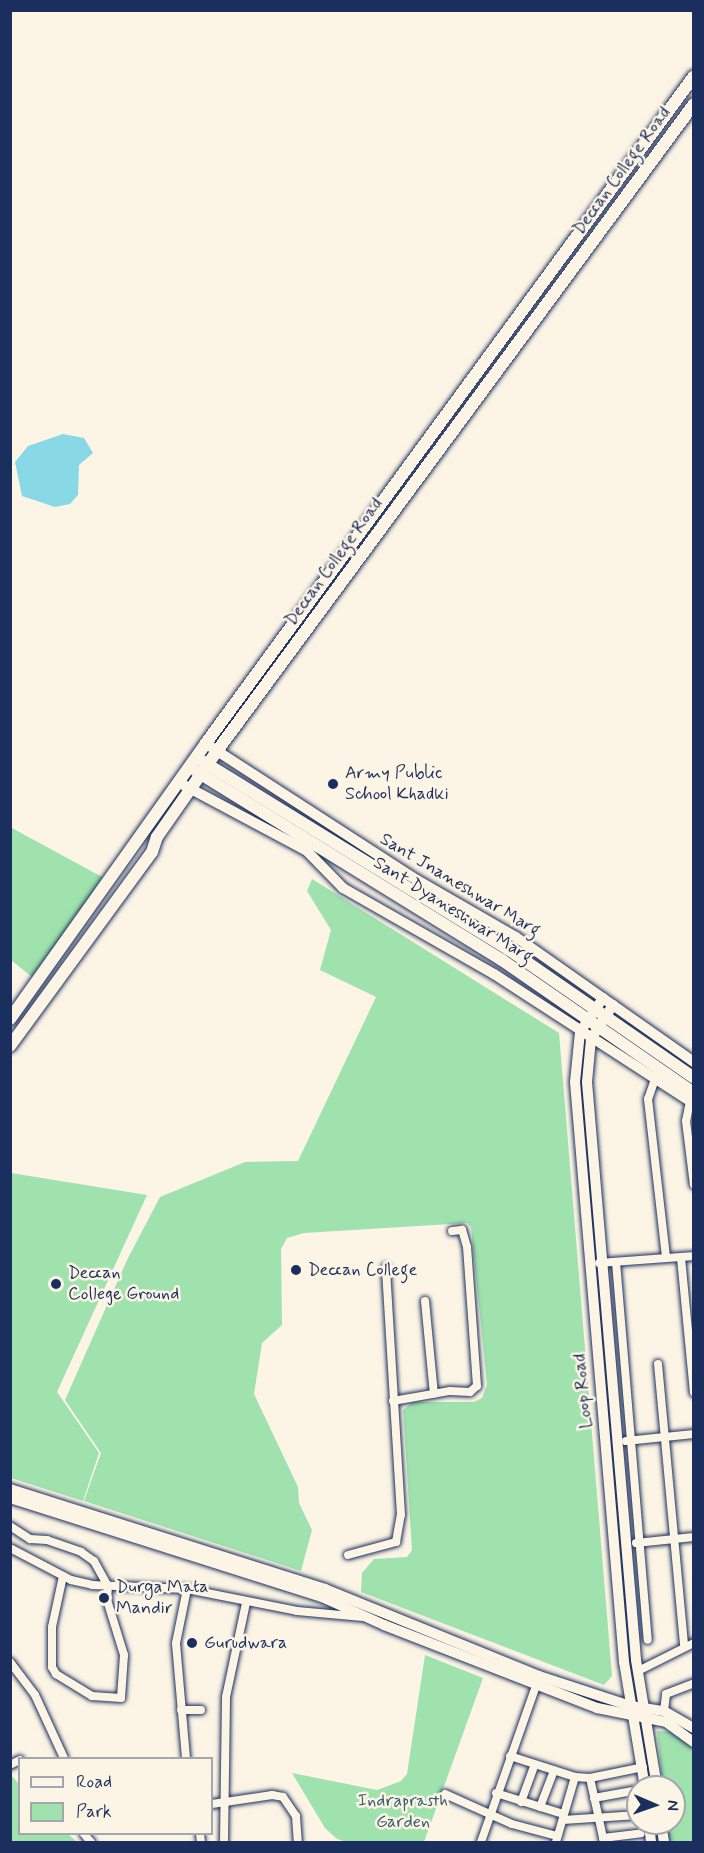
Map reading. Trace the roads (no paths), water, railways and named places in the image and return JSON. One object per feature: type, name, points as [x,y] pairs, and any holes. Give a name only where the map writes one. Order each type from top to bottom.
[{"type":"main road","name":"Deccan College Road","points":[[10,1019],[206,743],[693,76]]},
{"type":"main road","name":"Deccan College Road","points":[[10,1046],[152,852],[157,837],[217,751],[693,104]]},
{"type":"main road","name":"Sant Dyaneshwar Marg","points":[[193,762],[209,765],[508,950],[692,1099]]},
{"type":"main road","name":"Sant Dyaneshwar Marg","points":[[193,762],[201,776],[324,858],[502,960],[693,1078]]},
{"type":"street","name":"Sant Jnaneshwar Marg","points":[[206,743],[412,877],[516,937],[693,1062]]},
{"type":"street","points":[[178,782],[324,858],[343,888],[494,974],[591,1039],[692,1099],[686,1121],[693,1185]]},
{"type":"street","name":"Loop Road","points":[[603,998],[591,1039],[587,1082],[625,1544],[638,1671],[649,1720],[656,1775]]},
{"type":"street","name":"Loop Road","points":[[613,1005],[580,1032],[575,1082],[613,1545],[632,1706],[644,1775]]},
{"type":"street","points":[[655,1079],[648,1099],[666,1258]]},
{"type":"street","points":[[393,1401],[434,1394],[470,1392],[477,1386],[467,1247],[462,1230],[452,1231]]},
{"type":"street","points":[[589,1263],[693,1256]]},
{"type":"street","points":[[681,1258],[693,1392]]},
{"type":"street","points":[[616,1262],[629,1440],[648,1640]]},
{"type":"street","points":[[348,1555],[396,1542],[401,1515],[386,1267]]},
{"type":"street","points":[[424,1301],[434,1394]]},
{"type":"street","points":[[658,1364],[684,1645]]},
{"type":"street","points":[[616,1442],[693,1434]]},
{"type":"street","points":[[10,1489],[325,1589],[388,1622],[634,1718],[673,1725],[693,1742]]},
{"type":"street","points":[[10,1498],[322,1597],[365,1617]]},
{"type":"street","points":[[10,1526],[30,1539],[47,1540],[81,1552],[94,1561],[108,1586],[107,1600],[124,1655],[121,1698],[92,1695],[56,1674],[52,1667],[52,1627],[63,1576]]},
{"type":"street","points":[[613,1545],[693,1537]]},
{"type":"street","points":[[10,1548],[63,1576],[108,1586],[187,1589],[246,1603],[336,1616],[365,1617],[388,1622]]},
{"type":"street","points":[[186,1757],[176,1643],[187,1589]]},
{"type":"street","points":[[224,1842],[226,1696],[246,1603]]},
{"type":"street","points":[[638,1671],[684,1645],[693,1643]]},
{"type":"street","points":[[10,1662],[35,1695],[64,1757]]},
{"type":"street","points":[[538,1680],[632,1706],[664,1711],[693,1728]]},
{"type":"street","points":[[481,1842],[496,1793],[538,1680]]},
{"type":"street","points":[[664,1711],[666,1694],[693,1683]]},
{"type":"street","points":[[181,1710],[201,1710]]},
{"type":"street","points":[[510,1756],[575,1777],[590,1778],[643,1767]]},
{"type":"street","points":[[521,1802],[535,1764]]},
{"type":"street","points":[[540,1807],[554,1771]]},
{"type":"street","points":[[557,1839],[575,1777]]},
{"type":"street","points":[[590,1778],[604,1840],[630,1835]]},
{"type":"street","points":[[594,1798],[626,1792]]},
{"type":"street","points":[[496,1793],[563,1817],[626,1816]]},
{"type":"street","points":[[446,1794],[491,1815],[557,1839]]},
{"type":"street","points":[[213,1804],[283,1797],[296,1816],[298,1842]]},
{"type":"street","points":[[548,1842],[557,1839]]},
{"type":"water","points":[[63,434],[84,438],[93,453],[79,465],[78,495],[70,504],[55,507],[22,496],[15,462],[28,446]]},
{"type":"place","name":"Army Public School Khadki","points":[[333,784]]},
{"type":"place","name":"Deccan College","points":[[296,1270]]},
{"type":"place","name":"Deccan College Ground","points":[[56,1284]]},
{"type":"place","name":"Durga Mata Mandir","points":[[104,1598]]},
{"type":"place","name":"Gurudwara","points":[[192,1643]]},
{"type":"park label","name":"Indraprasth Garden","points":[[403,1812]]}]
